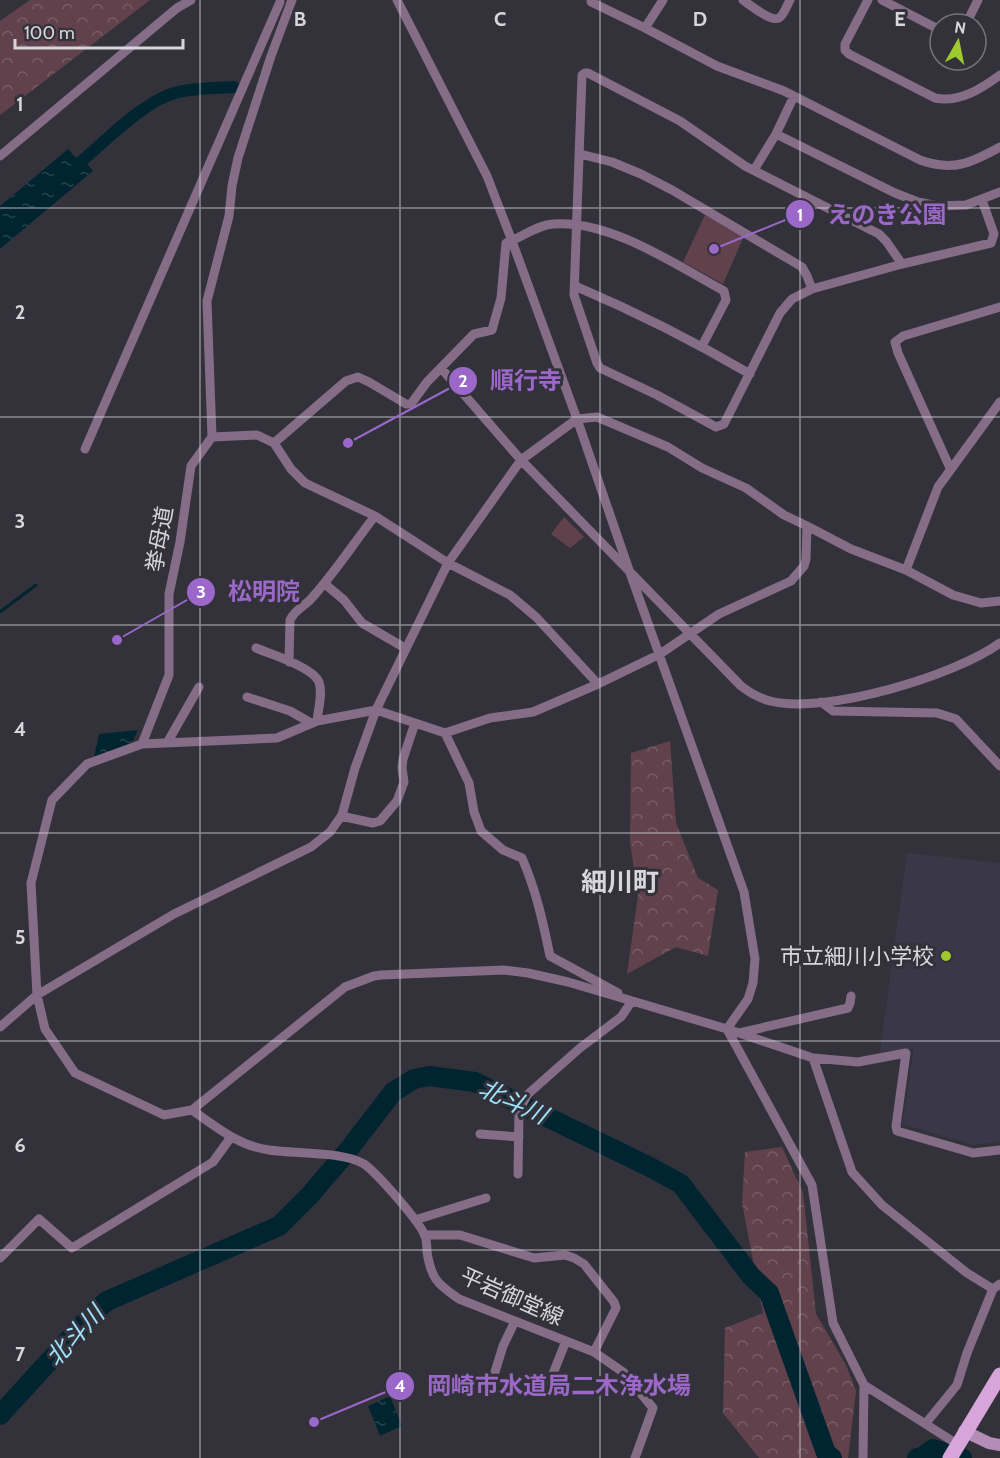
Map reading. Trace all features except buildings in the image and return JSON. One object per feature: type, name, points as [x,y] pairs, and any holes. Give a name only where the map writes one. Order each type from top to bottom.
[{"type":"main road","points":[[956,1446],[1000,1375]]},
{"type":"street","points":[[0,156],[177,8],[192,0]]},
{"type":"street","points":[[397,0],[487,176],[577,419],[744,892],[755,959],[753,983],[748,999],[727,1029]]},
{"type":"street","points":[[591,0],[717,66],[784,91],[920,160],[936,165],[965,164],[1000,147]]},
{"type":"street","points":[[645,28],[663,0]]},
{"type":"street","points":[[743,0],[769,17],[778,19],[790,0]]},
{"type":"street","points":[[868,0],[846,44],[845,50],[849,54],[935,98],[944,100],[965,96],[1000,75]]},
{"type":"street","points":[[882,0],[928,24]]},
{"type":"street","points":[[85,449],[275,1],[291,2],[238,158],[229,216],[207,301],[212,437],[257,435],[274,443],[291,469],[305,483],[375,516],[447,563],[510,595],[536,617],[598,684]]},
{"type":"street","points":[[902,264],[879,234],[731,157],[680,121],[585,73],[582,75],[575,298],[598,366],[716,427],[724,424],[784,306],[792,299],[812,290],[902,264],[991,243],[994,234],[982,200]]},
{"type":"street","points":[[754,170],[776,134],[794,96]]},
{"type":"street","points":[[776,134],[895,193],[918,202],[952,206],[966,205],[1000,192]]},
{"type":"street","points":[[580,154],[612,162],[672,190],[801,267],[812,290]]},
{"type":"street","points":[[274,443],[346,381],[358,377],[406,404],[411,404],[427,382],[474,334],[492,330],[501,298],[506,243],[549,224],[577,225],[617,234],[724,291],[726,300],[702,346]]},
{"type":"street","points":[[575,286],[649,318],[750,374]]},
{"type":"street","points":[[950,468],[895,342],[903,336],[1000,307]]},
{"type":"street","points":[[441,368],[521,460],[741,686],[761,698],[772,702],[821,702],[875,694],[923,679],[991,650],[1000,643]]},
{"type":"street","points":[[906,570],[933,498],[950,468],[1000,402]]},
{"type":"street","points":[[0,1027],[37,995],[174,914],[311,847],[330,832],[341,816],[376,710],[447,563],[521,460],[577,419],[597,417],[668,447],[702,468],[746,488],[784,515],[851,549],[906,570],[953,595],[989,603],[1000,601]]},
{"type":"street","name":"挙母道","points":[[142,744],[169,675],[169,594],[180,542],[190,466],[212,437]]},
{"type":"street","points":[[289,662],[292,614],[305,605],[325,584],[375,516]]},
{"type":"street","points":[[807,525],[806,559],[804,566],[791,581],[719,614],[660,654],[598,684],[533,711],[490,718],[446,733],[376,710],[314,722],[277,738],[142,744],[87,764],[52,800],[31,883],[37,995],[45,1029],[75,1072],[164,1115],[192,1110],[345,987],[374,975],[426,971],[504,970],[528,973],[568,982],[727,1029],[813,1058],[858,1062],[906,1053],[897,1131],[973,1153],[1000,1150]]},
{"type":"street","points":[[325,584],[344,600],[362,623],[405,648]]},
{"type":"street","points":[[256,648],[307,671],[319,682],[314,722]]},
{"type":"street","points":[[167,743],[199,687]]},
{"type":"street","points":[[247,697],[290,711],[314,722]]},
{"type":"street","points":[[821,702],[833,711],[937,713],[957,719],[1000,766]]},
{"type":"street","points":[[341,816],[373,823],[380,821],[397,801],[404,782],[403,759],[415,723]]},
{"type":"street","points":[[446,733],[469,783],[474,812],[481,831],[503,850],[522,858],[532,880],[541,910],[550,956],[632,1001]]},
{"type":"street","points":[[739,1033],[848,1008],[851,996]]},
{"type":"street","points":[[518,1174],[519,1111],[528,1094],[580,1048],[621,1017],[632,1001]]},
{"type":"street","points":[[727,1029],[812,1185],[833,1323],[864,1385],[862,1458]]},
{"type":"street","points":[[813,1058],[852,1172],[882,1206],[967,1273],[997,1286],[967,1353],[957,1385],[926,1423]]},
{"type":"street","points":[[0,1256],[39,1219],[72,1248],[213,1162],[231,1137],[192,1110]]},
{"type":"street","points":[[480,1134],[519,1137]]},
{"type":"street","name":"平岩御堂線","points":[[231,1137],[267,1150],[351,1159],[365,1165],[416,1220],[425,1234],[430,1272],[448,1292],[459,1299],[594,1352],[623,1372],[653,1408],[635,1458]]},
{"type":"street","points":[[416,1220],[486,1198]]},
{"type":"street","points":[[425,1234],[460,1235],[534,1258],[565,1255],[584,1264],[615,1302],[616,1308],[594,1352]]},
{"type":"street","points":[[495,1372],[503,1346],[515,1321]]},
{"type":"street","points":[[548,1386],[566,1341]]},
{"type":"street","points":[[864,1385],[926,1423],[956,1446],[989,1443],[1000,1445]]},
{"type":"shaded area","name":"市立細川小学校","points":[[907,853],[1000,863],[1000,1141],[973,1145],[902,1124],[914,1049],[880,1052]]},
{"type":"green space","points":[[30,0],[150,0],[0,115],[0,21]]},
{"type":"green space","points":[[705,215],[744,236],[723,284],[683,262]]},
{"type":"green space","points":[[564,517],[584,537],[570,548],[551,534]]},
{"type":"green space","points":[[670,741],[676,823],[698,878],[718,890],[708,956],[676,947],[627,974],[638,896],[630,842],[631,753]]},
{"type":"green space","points":[[782,1147],[803,1193],[816,1314],[846,1365],[856,1391],[848,1458],[759,1458],[723,1413],[725,1328],[763,1313],[742,1203],[745,1152]]},
{"type":"water","points":[[68,149],[77,159],[86,152],[92,159],[87,164],[93,171],[0,249],[0,206]]},
{"type":"water","points":[[138,730],[132,743],[94,757],[99,734]]},
{"type":"water","points":[[390,1396],[402,1426],[380,1436],[368,1406]]},
{"type":"waterway","points":[[77,165],[138,113],[165,96],[192,90],[234,87]]},
{"type":"waterway","points":[[0,612],[36,585]]},
{"type":"waterway","name":"北斗川","points":[[0,1415],[94,1312],[107,1301],[279,1226],[310,1195],[346,1153],[393,1092],[414,1079],[429,1076],[475,1082],[681,1184],[751,1276],[769,1293],[826,1453],[832,1458]]},
{"type":"waterway","name":"北斗川","points":[[917,1458],[933,1449],[962,1458]]},
{"type":"place","name":"えのき公園","points":[[714,249]]},
{"type":"place","name":"順行寺","points":[[348,443]]},
{"type":"place","name":"松明院","points":[[117,640]]},
{"type":"place","name":"市立細川小学校","points":[[946,956]]},
{"type":"place","name":"岡崎市水道局二木浄水場","points":[[314,1422]]},
{"type":"district","name":"細川町","points":[[620,882]]}]
